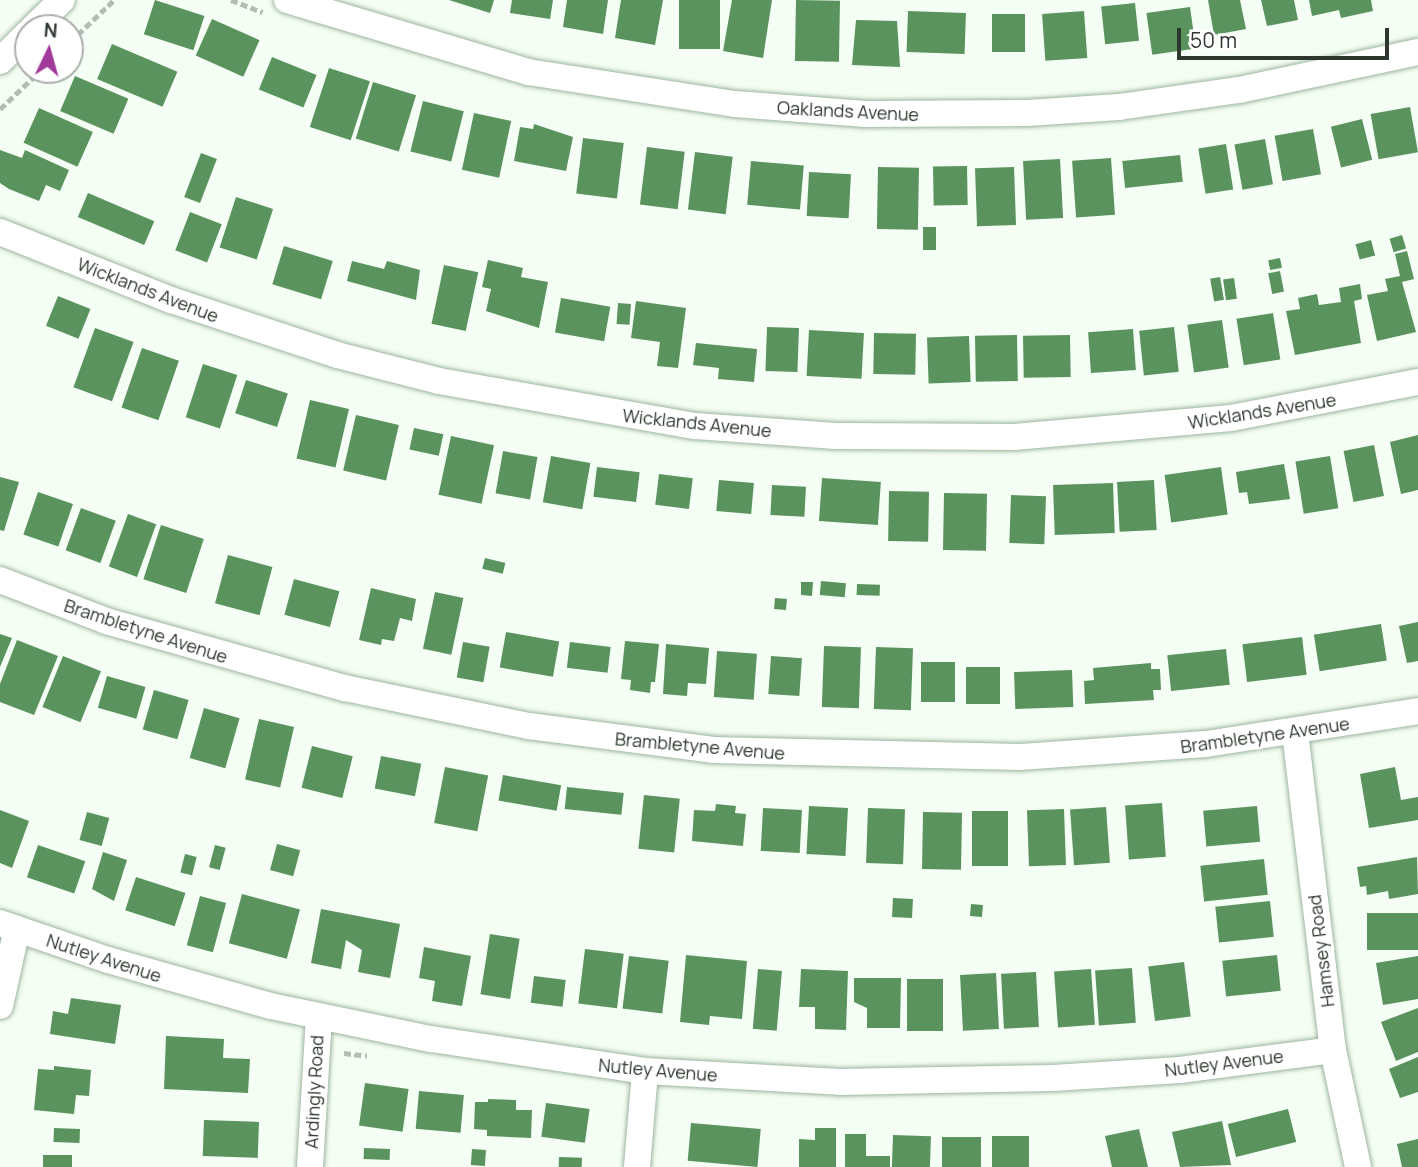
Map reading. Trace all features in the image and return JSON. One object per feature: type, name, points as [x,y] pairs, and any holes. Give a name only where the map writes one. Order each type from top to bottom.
[{"type":"street","points":[[48,14],[62,0]]},
{"type":"street","name":"Oaklands Avenue","points":[[287,0],[423,44],[541,75],[735,104],[866,114],[993,114],[1119,107],[1239,90],[1418,52]]},
{"type":"street","points":[[0,61],[14,47]]},
{"type":"street","name":"Wicklands Avenue","points":[[0,232],[171,300],[337,355],[439,381],[695,426],[836,436],[1014,437],[1236,417],[1418,382]]},
{"type":"street","name":"Brambletyne Avenue","points":[[0,580],[106,621],[333,685],[467,715],[651,743],[835,756],[1020,757],[1144,750],[1295,732],[1418,711]]},
{"type":"street","name":"Hamsey Road","points":[[1295,732],[1333,1050],[1358,1167]]},
{"type":"street","points":[[0,1006],[8,926]]},
{"type":"street","name":"Nutley Avenue","points":[[8,926],[169,979],[319,1017],[442,1041],[645,1071],[828,1081],[1053,1078],[1180,1070],[1333,1050]]},
{"type":"street","name":"Ardingly Road","points":[[310,1167],[319,1017]]},
{"type":"street","points":[[636,1167],[645,1071]]},
{"type":"path","points":[[84,29],[114,0]]},
{"type":"path","points":[[0,109],[26,84]]},
{"type":"path","points":[[340,1053],[377,1057]]},
{"type":"building","points":[[155,0],[204,16],[193,50],[144,34]]},
{"type":"building","points":[[449,0],[494,0],[490,13]]},
{"type":"building","points":[[512,0],[553,0],[550,19],[510,13]]},
{"type":"building","points":[[567,0],[608,0],[603,34],[563,27]]},
{"type":"building","points":[[621,0],[663,0],[655,45],[615,38]]},
{"type":"building","points":[[679,0],[720,0],[720,49],[679,49]]},
{"type":"building","points":[[732,0],[772,0],[763,58],[723,51]]},
{"type":"building","points":[[796,0],[840,1],[839,62],[795,61]]},
{"type":"building","points":[[1208,0],[1240,0],[1246,29],[1214,35]]},
{"type":"building","points":[[1261,0],[1294,0],[1298,20],[1267,26]]},
{"type":"building","points":[[1309,0],[1371,0],[1373,11],[1341,18],[1339,10],[1312,16]]},
{"type":"building","points":[[1135,3],[1139,41],[1105,44],[1101,7]]},
{"type":"building","points":[[1190,7],[1196,49],[1152,55],[1146,13]]},
{"type":"building","points":[[908,11],[966,13],[965,54],[907,52]]},
{"type":"building","points":[[1084,11],[1087,58],[1045,61],[1042,14]]},
{"type":"building","points":[[992,14],[1025,14],[1025,52],[992,52]]},
{"type":"building","points":[[212,19],[260,40],[243,77],[196,56]]},
{"type":"building","points":[[856,20],[897,21],[900,67],[852,65]]},
{"type":"building","points":[[112,44],[177,72],[163,107],[97,79]]},
{"type":"building","points":[[272,57],[317,75],[303,107],[259,89]]},
{"type":"building","points":[[329,68],[370,81],[351,140],[310,127]]},
{"type":"building","points":[[84,80],[128,99],[114,134],[60,111],[72,84],[84,84]]},
{"type":"building","points":[[373,82],[416,95],[399,152],[356,138]]},
{"type":"building","points":[[423,101],[464,111],[451,162],[410,151]]},
{"type":"building","points":[[1410,107],[1418,152],[1379,159],[1371,114]]},
{"type":"building","points":[[39,108],[93,132],[77,167],[24,143]]},
{"type":"building","points":[[474,113],[511,121],[499,178],[462,170]]},
{"type":"building","points":[[1362,119],[1372,160],[1341,167],[1331,127]]},
{"type":"building","points":[[534,124],[573,137],[566,171],[514,161],[520,127],[533,129]]},
{"type":"building","points":[[1313,129],[1321,174],[1283,181],[1275,136]]},
{"type":"building","points":[[583,138],[624,143],[617,199],[576,194]]},
{"type":"building","points":[[1265,139],[1273,184],[1242,190],[1234,144]]},
{"type":"building","points":[[1226,144],[1233,189],[1206,194],[1198,148]]},
{"type":"building","points":[[647,147],[685,152],[678,209],[640,205]]},
{"type":"building","points":[[0,150],[22,158],[25,150],[69,170],[60,191],[46,185],[39,201],[0,183]]},
{"type":"building","points":[[695,152],[733,157],[726,214],[688,210]]},
{"type":"building","points":[[201,153],[217,159],[200,203],[184,197]]},
{"type":"building","points":[[1180,155],[1183,182],[1125,188],[1122,161]]},
{"type":"building","points":[[1111,158],[1115,215],[1076,218],[1072,161]]},
{"type":"building","points":[[1060,159],[1063,218],[1026,220],[1023,161]]},
{"type":"building","points":[[751,161],[804,166],[800,209],[747,205]]},
{"type":"building","points":[[967,166],[968,205],[934,206],[933,167]]},
{"type":"building","points":[[878,167],[919,168],[918,230],[877,229]]},
{"type":"building","points":[[1014,167],[1016,225],[977,226],[975,168]]},
{"type":"building","points":[[809,172],[851,174],[849,218],[807,216]]},
{"type":"building","points":[[88,193],[154,221],[144,245],[78,217]]},
{"type":"building","points":[[236,197],[273,209],[257,259],[220,247]]},
{"type":"building","points":[[190,212],[222,224],[207,262],[175,250]]},
{"type":"building","points":[[923,227],[936,227],[936,250],[923,250]]},
{"type":"building","points":[[1402,235],[1406,248],[1394,252],[1390,239]]},
{"type":"building","points":[[1371,240],[1375,255],[1360,260],[1356,244]]},
{"type":"building","points":[[284,246],[333,261],[321,299],[272,284]]},
{"type":"building","points":[[1407,251],[1414,279],[1402,282],[1416,332],[1377,341],[1367,295],[1388,291],[1385,279],[1400,276],[1395,254]]},
{"type":"building","points":[[1280,258],[1282,268],[1270,270],[1268,260]]},
{"type":"building","points":[[488,260],[523,268],[521,277],[548,282],[539,328],[486,311],[491,289],[482,287]]},
{"type":"building","points":[[352,261],[384,269],[387,261],[420,270],[416,300],[347,281]]},
{"type":"building","points":[[444,265],[478,272],[466,331],[432,324]]},
{"type":"building","points":[[1280,271],[1284,292],[1272,294],[1268,273]]},
{"type":"building","points":[[1220,277],[1224,300],[1214,301],[1210,279]]},
{"type":"building","points":[[1234,278],[1237,299],[1226,300],[1223,280]]},
{"type":"building","points":[[1360,284],[1362,299],[1354,301],[1361,343],[1295,355],[1286,311],[1300,309],[1298,298],[1317,294],[1319,305],[1341,302],[1339,288]]},
{"type":"building","points":[[58,296],[90,309],[78,339],[46,326]]},
{"type":"building","points":[[561,298],[610,307],[604,341],[555,332]]},
{"type":"building","points":[[636,301],[686,308],[678,368],[657,366],[660,342],[631,338]]},
{"type":"building","points":[[618,303],[631,304],[630,325],[617,324]]},
{"type":"building","points":[[1273,313],[1280,359],[1244,365],[1236,319]]},
{"type":"building","points":[[1222,320],[1229,368],[1194,372],[1187,325]]},
{"type":"building","points":[[767,327],[799,328],[797,372],[765,371]]},
{"type":"building","points":[[1174,327],[1179,372],[1144,375],[1139,331]]},
{"type":"building","points":[[95,328],[134,342],[112,401],[73,387]]},
{"type":"building","points":[[1133,329],[1136,370],[1091,373],[1088,332]]},
{"type":"building","points":[[809,330],[864,333],[862,379],[807,376]]},
{"type":"building","points":[[874,333],[916,334],[915,375],[873,374]]},
{"type":"building","points":[[1017,335],[1018,381],[976,382],[975,336]]},
{"type":"building","points":[[1070,335],[1071,377],[1024,378],[1023,336]]},
{"type":"building","points":[[969,336],[971,382],[929,383],[927,337]]},
{"type":"building","points":[[696,343],[757,349],[754,382],[718,379],[719,368],[693,365]]},
{"type":"building","points":[[142,348],[179,361],[158,420],[121,408]]},
{"type":"building","points":[[203,364],[237,375],[220,428],[186,417]]},
{"type":"building","points":[[246,380],[288,394],[277,427],[235,413]]},
{"type":"building","points":[[310,400],[349,409],[335,467],[297,458]]},
{"type":"building","points":[[356,415],[399,425],[386,480],[343,471]]},
{"type":"building","points":[[414,428],[443,434],[439,456],[409,450]]},
{"type":"building","points":[[1418,435],[1418,490],[1401,494],[1390,442]]},
{"type":"building","points":[[451,436],[494,445],[482,504],[439,495]]},
{"type":"building","points":[[1374,445],[1384,496],[1353,502],[1344,451]]},
{"type":"building","points":[[503,451],[537,457],[530,499],[496,493]]},
{"type":"building","points":[[551,456],[590,463],[582,509],[543,502]]},
{"type":"building","points":[[1330,456],[1338,508],[1304,514],[1295,461]]},
{"type":"building","points":[[1284,464],[1290,499],[1249,504],[1247,492],[1239,493],[1236,472]]},
{"type":"building","points":[[597,467],[640,472],[636,502],[593,497]]},
{"type":"building","points":[[1221,467],[1228,515],[1171,522],[1165,475]]},
{"type":"building","points":[[659,474],[693,478],[689,509],[655,505]]},
{"type":"building","points":[[0,477],[19,482],[4,531],[0,530]]},
{"type":"building","points":[[822,478],[881,482],[878,525],[819,521]]},
{"type":"building","points":[[719,480],[754,483],[751,514],[716,511]]},
{"type":"building","points":[[1154,480],[1157,530],[1120,532],[1117,482]]},
{"type":"building","points":[[1113,483],[1115,533],[1055,535],[1053,485]]},
{"type":"building","points":[[772,485],[806,487],[804,517],[770,515]]},
{"type":"building","points":[[889,491],[929,492],[928,542],[888,541]]},
{"type":"building","points":[[38,492],[73,504],[58,547],[23,535]]},
{"type":"building","points":[[944,493],[987,494],[986,551],[943,550]]},
{"type":"building","points":[[1011,495],[1046,496],[1044,544],[1009,543]]},
{"type":"building","points":[[81,508],[116,521],[100,563],[66,550]]},
{"type":"building","points":[[128,514],[156,524],[137,577],[109,567]]},
{"type":"building","points":[[161,525],[204,539],[186,593],[143,579]]},
{"type":"building","points":[[228,555],[272,567],[259,615],[215,603]]},
{"type":"building","points":[[485,558],[505,563],[503,574],[482,569]]},
{"type":"building","points":[[294,579],[339,591],[330,627],[284,615]]},
{"type":"building","points":[[821,581],[846,583],[845,597],[820,595]]},
{"type":"building","points":[[801,582],[813,582],[812,596],[801,595]]},
{"type":"building","points":[[857,584],[880,585],[880,596],[857,595]]},
{"type":"building","points":[[371,588],[416,599],[412,621],[400,618],[394,641],[382,639],[381,645],[359,640]]},
{"type":"building","points":[[435,592],[463,598],[451,655],[423,649]]},
{"type":"building","points":[[775,598],[787,599],[786,610],[774,609]]},
{"type":"building","points":[[1418,622],[1418,661],[1407,663],[1399,626]]},
{"type":"building","points":[[1381,624],[1387,661],[1320,671],[1314,635]]},
{"type":"building","points":[[506,632],[559,641],[553,677],[500,667]]},
{"type":"building","points":[[0,634],[12,638],[0,667]]},
{"type":"building","points":[[1302,637],[1307,675],[1247,682],[1242,644]]},
{"type":"building","points":[[17,640],[58,656],[34,715],[0,702],[0,684]]},
{"type":"building","points":[[625,641],[659,644],[655,682],[651,682],[650,693],[630,690],[631,680],[621,679]]},
{"type":"building","points":[[463,642],[490,647],[483,682],[457,677]]},
{"type":"building","points":[[570,642],[611,647],[608,673],[567,668]]},
{"type":"building","points":[[666,644],[709,648],[706,684],[688,683],[687,696],[663,694]]},
{"type":"building","points":[[824,646],[861,647],[859,708],[822,707]]},
{"type":"building","points":[[876,647],[913,648],[911,710],[874,709]]},
{"type":"building","points":[[1226,649],[1230,685],[1171,691],[1167,655]]},
{"type":"building","points":[[717,651],[757,654],[754,700],[714,697]]},
{"type":"building","points":[[63,656],[101,671],[80,722],[42,707]]},
{"type":"building","points":[[771,656],[802,658],[799,696],[768,694]]},
{"type":"building","points":[[921,662],[955,662],[955,702],[921,702]]},
{"type":"building","points":[[1151,663],[1151,669],[1160,669],[1161,690],[1153,690],[1154,700],[1085,704],[1084,681],[1094,680],[1093,668]]},
{"type":"building","points":[[966,667],[1000,667],[1000,704],[966,704]]},
{"type":"building","points":[[1072,670],[1073,707],[1015,709],[1014,672]]},
{"type":"building","points":[[107,676],[145,687],[136,719],[98,708]]},
{"type":"building","points":[[154,690],[189,700],[177,739],[143,729]]},
{"type":"building","points":[[204,708],[240,718],[225,768],[190,758]]},
{"type":"building","points":[[259,719],[294,727],[280,788],[245,779]]},
{"type":"building","points":[[312,746],[353,756],[342,798],[302,788]]},
{"type":"building","points":[[381,756],[421,764],[415,796],[375,788]]},
{"type":"building","points":[[445,767],[488,775],[477,831],[434,823]]},
{"type":"building","points":[[1395,767],[1401,800],[1418,797],[1418,820],[1369,828],[1360,774]]},
{"type":"building","points":[[503,775],[561,785],[557,811],[498,801]]},
{"type":"building","points":[[567,787],[624,793],[621,815],[565,809]]},
{"type":"building","points":[[644,795],[680,799],[674,852],[638,849]]},
{"type":"building","points":[[1162,803],[1166,857],[1129,859],[1125,806]]},
{"type":"building","points":[[716,804],[736,806],[735,813],[746,814],[743,846],[692,841],[694,810],[715,811]]},
{"type":"building","points":[[809,806],[848,808],[845,856],[806,854]]},
{"type":"building","points":[[1257,806],[1260,842],[1206,847],[1203,811]]},
{"type":"building","points":[[1106,807],[1110,863],[1074,865],[1070,810]]},
{"type":"building","points":[[763,808],[802,810],[800,853],[761,851]]},
{"type":"building","points":[[868,808],[905,809],[903,864],[866,863]]},
{"type":"building","points":[[1064,809],[1066,865],[1029,866],[1027,810]]},
{"type":"building","points":[[0,810],[29,821],[12,868],[0,863]]},
{"type":"building","points":[[972,811],[1008,811],[1008,866],[972,866]]},
{"type":"building","points":[[87,812],[109,818],[102,846],[79,840]]},
{"type":"building","points":[[923,812],[962,813],[961,870],[922,869]]},
{"type":"building","points":[[277,844],[300,850],[293,876],[270,870]]},
{"type":"building","points":[[38,845],[85,861],[74,893],[27,877]]},
{"type":"building","points":[[215,845],[226,848],[220,870],[209,867]]},
{"type":"building","points":[[103,852],[127,860],[114,901],[92,889]]},
{"type":"building","points":[[185,854],[197,857],[192,875],[180,872]]},
{"type":"building","points":[[1417,857],[1418,894],[1389,899],[1388,891],[1367,895],[1366,886],[1360,887],[1357,867]]},
{"type":"building","points":[[1264,859],[1268,895],[1204,901],[1200,866]]},
{"type":"building","points":[[136,877],[185,893],[175,926],[125,910]]},
{"type":"building","points":[[242,894],[300,910],[287,959],[229,943]]},
{"type":"building","points":[[200,896],[226,903],[213,952],[187,945]]},
{"type":"building","points":[[893,898],[913,899],[912,918],[892,917]]},
{"type":"building","points":[[1270,901],[1274,937],[1219,943],[1215,907]]},
{"type":"building","points":[[971,904],[983,905],[982,917],[970,916]]},
{"type":"building","points":[[321,909],[400,924],[390,978],[358,972],[362,950],[346,940],[341,969],[311,963]]},
{"type":"building","points":[[1367,913],[1418,913],[1418,950],[1367,950]]},
{"type":"building","points":[[490,934],[520,939],[510,999],[480,994]]},
{"type":"building","points":[[424,947],[471,956],[462,1006],[432,1001],[435,981],[419,978]]},
{"type":"building","points":[[585,949],[624,954],[617,1008],[578,1004]]},
{"type":"building","points":[[686,955],[747,961],[742,1019],[710,1016],[709,1025],[680,1022]]},
{"type":"building","points":[[1277,955],[1281,991],[1226,997],[1222,961]]},
{"type":"building","points":[[629,956],[669,961],[662,1013],[623,1009]]},
{"type":"building","points":[[1418,956],[1418,999],[1383,1005],[1376,963]]},
{"type":"building","points":[[1184,962],[1191,1017],[1155,1021],[1148,966]]},
{"type":"building","points":[[1132,968],[1136,1023],[1099,1025],[1095,971]]},
{"type":"building","points":[[758,969],[782,971],[777,1031],[753,1029]]},
{"type":"building","points":[[801,969],[848,971],[846,1030],[815,1029],[815,1007],[799,1007]]},
{"type":"building","points":[[1091,969],[1095,1025],[1058,1027],[1054,972]]},
{"type":"building","points":[[1036,972],[1039,1027],[1004,1029],[1001,974]]},
{"type":"building","points":[[996,973],[999,1029],[963,1031],[960,975]]},
{"type":"building","points":[[534,976],[566,980],[562,1007],[531,1003]]},
{"type":"building","points":[[854,978],[901,978],[900,1028],[867,1028],[867,1008],[854,1002]]},
{"type":"building","points":[[907,979],[943,979],[943,1031],[907,1031]]},
{"type":"building","points":[[71,998],[121,1005],[115,1044],[50,1034],[53,1011],[68,1014]]},
{"type":"building","points":[[1418,1008],[1418,1052],[1396,1061],[1381,1022]]},
{"type":"building","points":[[166,1036],[224,1039],[223,1058],[250,1059],[248,1093],[164,1089]]},
{"type":"building","points":[[1418,1057],[1418,1092],[1400,1098],[1389,1069]]},
{"type":"building","points":[[54,1066],[91,1070],[89,1096],[76,1095],[74,1114],[34,1110],[38,1069],[54,1070]]},
{"type":"building","points":[[365,1083],[409,1089],[403,1132],[359,1126]]},
{"type":"building","points":[[419,1091],[464,1095],[461,1133],[416,1129]]},
{"type":"building","points":[[488,1099],[516,1100],[516,1110],[532,1110],[531,1138],[487,1136],[487,1130],[474,1129],[475,1102],[488,1102]]},
{"type":"building","points":[[546,1103],[590,1109],[585,1143],[541,1137]]},
{"type":"building","points":[[1288,1109],[1296,1142],[1236,1157],[1228,1124]]},
{"type":"building","points":[[204,1120],[259,1122],[258,1158],[203,1156]]},
{"type":"building","points":[[1222,1121],[1231,1165],[1180,1167],[1172,1132]]},
{"type":"building","points":[[691,1123],[761,1129],[757,1167],[688,1161]]},
{"type":"building","points":[[54,1128],[80,1129],[79,1143],[54,1142]]},
{"type":"building","points":[[815,1128],[836,1128],[836,1167],[799,1167],[799,1139],[815,1140]]},
{"type":"building","points":[[1139,1129],[1148,1167],[1112,1167],[1105,1136]]},
{"type":"building","points":[[845,1134],[866,1134],[866,1156],[890,1156],[890,1167],[845,1167]]},
{"type":"building","points":[[893,1135],[931,1136],[930,1167],[892,1167]]},
{"type":"building","points":[[992,1136],[1029,1136],[1029,1167],[992,1167]]},
{"type":"building","points":[[942,1137],[981,1137],[981,1167],[942,1167]]},
{"type":"building","points":[[1418,1139],[1418,1167],[1402,1167],[1397,1144]]},
{"type":"building","points":[[364,1148],[390,1149],[390,1160],[364,1159]]},
{"type":"building","points":[[472,1149],[486,1150],[485,1166],[471,1165]]},
{"type":"building","points":[[43,1155],[72,1155],[72,1167],[43,1167]]},
{"type":"building","points":[[559,1157],[582,1158],[582,1167],[559,1167]]}]
